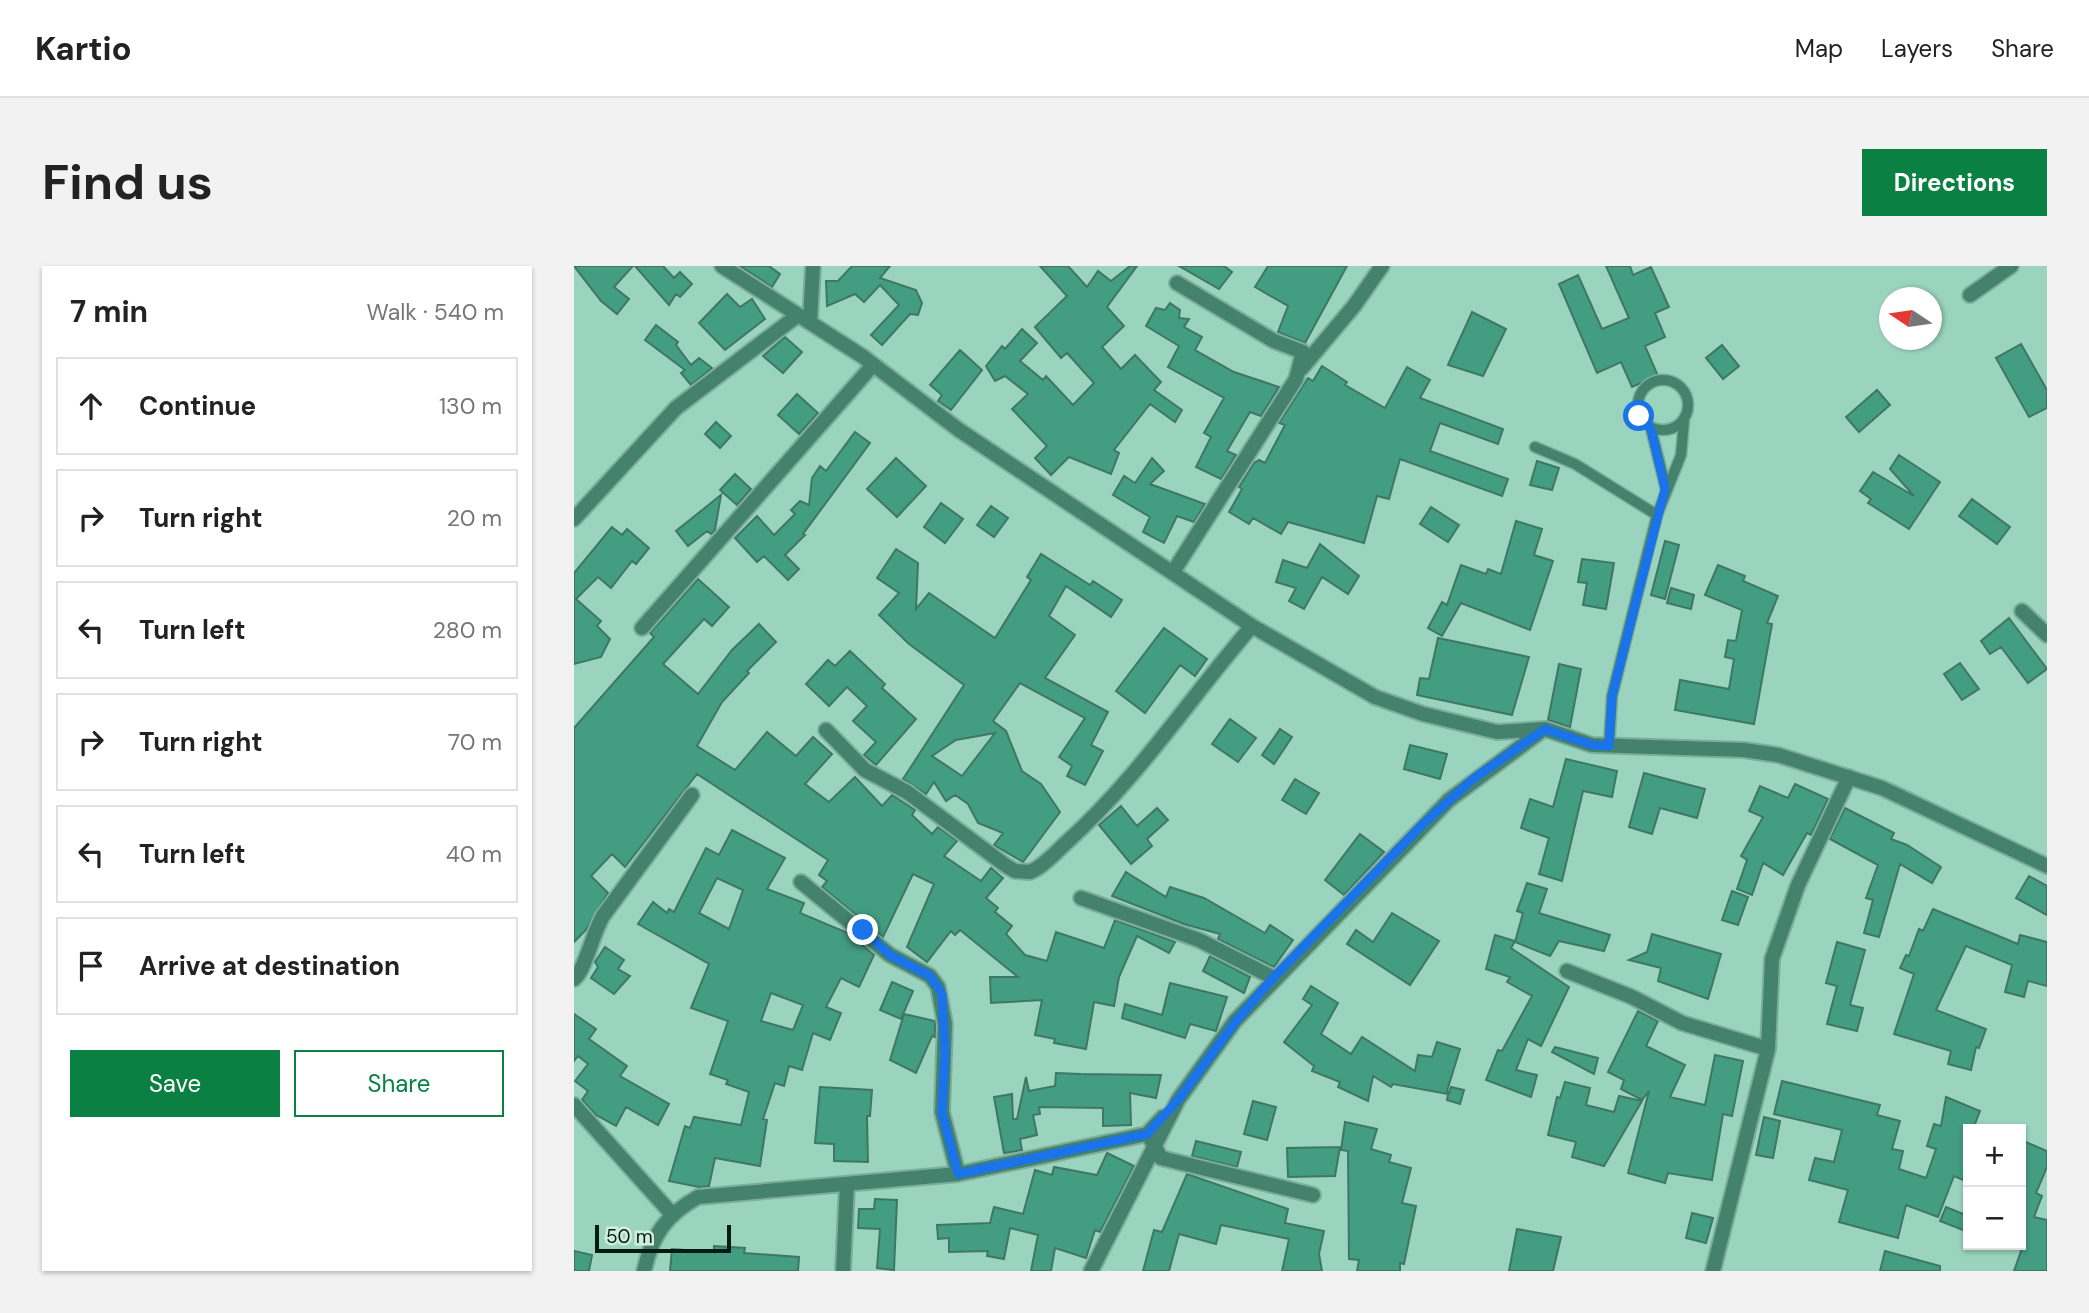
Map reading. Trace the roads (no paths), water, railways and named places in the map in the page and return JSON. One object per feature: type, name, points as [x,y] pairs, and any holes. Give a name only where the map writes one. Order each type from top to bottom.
[{"type":"street","points":[[722,266],[804,318],[873,365],[959,430],[1252,626],[1351,684],[1398,706],[1497,732],[1545,729],[1592,745],[1744,750],[1790,758],[1882,788],[2047,866]]},
{"type":"street","points":[[574,519],[676,408],[804,318],[813,266]]},
{"type":"street","points":[[1173,572],[1300,370],[1354,306],[1382,266]]},
{"type":"street","points":[[1970,295],[2011,266]]},
{"type":"street","points":[[1177,283],[1274,341],[1303,352],[1300,370]]},
{"type":"street","points":[[642,628],[873,365]]},
{"type":"street","points":[[2022,611],[2047,635]]},
{"type":"street","points":[[826,730],[865,770],[907,792],[1005,865],[1015,871],[1030,872],[1095,817],[1130,780],[1209,676],[1252,626]]},
{"type":"street","points":[[1091,1271],[1150,1139],[1236,1021],[1273,978],[1449,800],[1545,729]]},
{"type":"street","points":[[1713,1271],[1768,1049],[1772,959],[1798,885],[1849,777]]},
{"type":"street","points":[[574,979],[580,975],[592,936],[603,916],[692,795]]},
{"type":"street","points":[[801,882],[890,955],[930,976],[938,987],[945,1024],[942,1112],[958,1174]]},
{"type":"street","points":[[1081,898],[1199,940],[1273,978]]},
{"type":"street","points":[[1567,971],[1632,997],[1682,1023],[1768,1049]]},
{"type":"street","points":[[574,1105],[671,1213]]},
{"type":"street","points":[[644,1271],[657,1230],[671,1213],[698,1197],[958,1174],[1150,1139]]},
{"type":"street","points":[[1150,1139],[1161,1158],[1313,1195]]},
{"type":"street","points":[[843,1271],[847,1184]]},
{"type":"lane","points":[[1609,746],[1612,696],[1657,515],[1665,489],[1681,455],[1684,421],[1689,404],[1681,387],[1665,379],[1648,384],[1637,398],[1639,416],[1651,429],[1665,489]]},
{"type":"lane","points":[[1651,429],[1669,431],[1684,421]]},
{"type":"lane","points":[[1535,447],[1576,464],[1657,515]]}]
